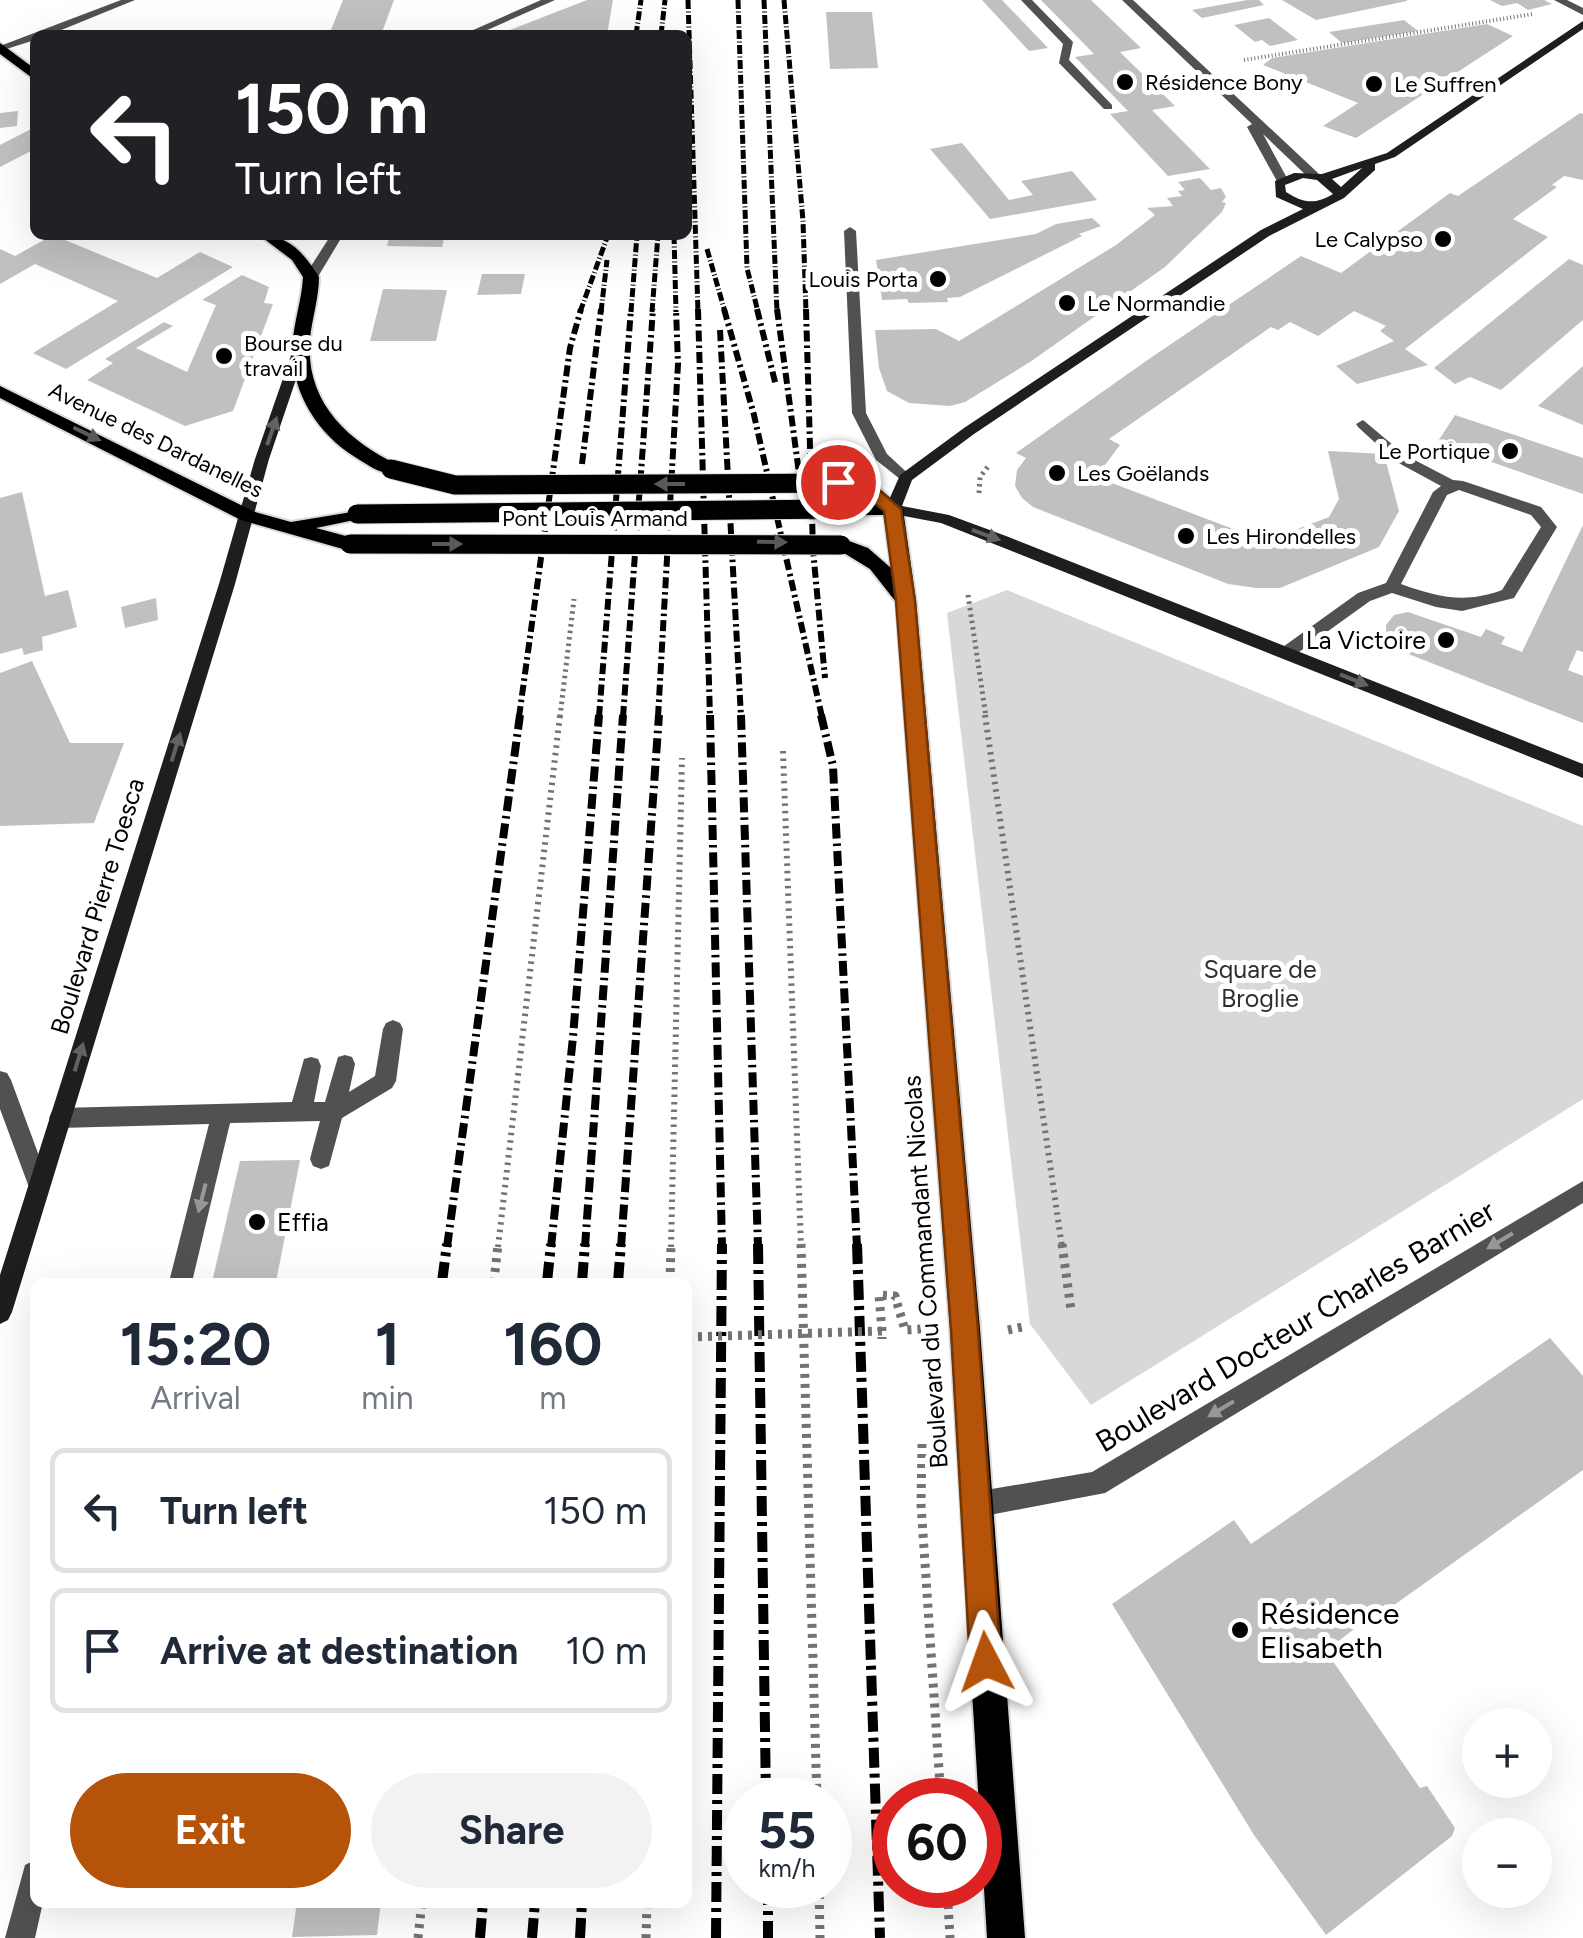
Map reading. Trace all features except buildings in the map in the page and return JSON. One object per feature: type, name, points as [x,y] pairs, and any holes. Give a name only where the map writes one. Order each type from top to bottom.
[{"type":"main road","points":[[1,49],[30,72]]},
{"type":"main road","points":[[275,240],[298,257],[311,277],[300,347]]},
{"type":"main road","name":"Pont Louis Armand","points":[[300,347],[308,390],[328,427],[342,443],[391,469],[455,485],[838,482],[873,494],[893,509]]},
{"type":"main road","name":"Avenue des Dardanelles","points":[[0,391],[248,516],[350,544]]},
{"type":"main road","name":"Pont Louis Armand","points":[[358,514],[893,509]]},
{"type":"main road","name":"Boulevard du Commandant Nicolas","points":[[893,509],[906,601],[965,1330],[1006,1938]]},
{"type":"main road","name":"Avenue des Dardanelles","points":[[294,526],[358,514]]},
{"type":"main road","name":"Pont Louis Armand","points":[[350,544],[841,545],[862,550],[884,570],[906,601]]},
{"type":"street","points":[[51,30],[130,0]]},
{"type":"street","points":[[513,0],[525,12]]},
{"type":"street","points":[[480,30],[550,0]]},
{"type":"street","points":[[1026,0],[1069,44],[1063,60],[1108,107]]},
{"type":"street","points":[[1127,0],[1245,113],[1318,177],[1336,186],[1340,195]]},
{"type":"street","points":[[1559,0],[1579,10]]},
{"type":"street","points":[[1583,24],[1376,162],[1333,202],[1265,233],[905,478],[893,509],[944,519],[1583,771]]},
{"type":"street","points":[[1,49],[30,38]]},
{"type":"street","points":[[1245,113],[1282,187],[1300,204],[1318,206]]},
{"type":"street","points":[[1282,187],[1376,162]]},
{"type":"street","points":[[1265,233],[1282,187]]},
{"type":"street","points":[[850,230],[859,413],[881,457],[905,478]]},
{"type":"street","points":[[311,277],[334,240]]},
{"type":"street","name":"Boulevard Pierre Toesca","points":[[0,1312],[300,347]]},
{"type":"street","points":[[1286,653],[1364,597],[1392,587],[1446,606],[1487,603],[1508,594],[1549,527],[1536,510],[1435,480],[1400,458],[1363,424]]},
{"type":"street","points":[[1392,587],[1442,492],[1450,485]]},
{"type":"street","points":[[60,1118],[336,1111],[385,1081],[393,1029]]},
{"type":"street","points":[[320,1159],[336,1111],[345,1064]]},
{"type":"street","points":[[301,1112],[311,1066]]},
{"type":"street","points":[[0,1080],[38,1183]]},
{"type":"street","points":[[182,1278],[222,1113]]},
{"type":"street","name":"Boulevard Docteur Charles Barnier","points":[[974,1505],[1096,1484],[1583,1190]]},
{"type":"street","points":[[20,1938],[30,1897]]},
{"type":"path","points":[[1199,68],[1579,10]]},
{"type":"path","points":[[979,505],[980,478],[998,454]]},
{"type":"path","points":[[968,594],[1071,1310]]},
{"type":"path","points":[[494,1278],[574,599]]},
{"type":"path","points":[[784,751],[816,1778]]},
{"type":"path","points":[[670,1278],[682,758]]},
{"type":"path","points":[[692,1336],[882,1335],[879,1295]]},
{"type":"path","points":[[923,1432],[921,1504],[940,1778]]},
{"type":"path","points":[[418,1938],[421,1908]]},
{"type":"path","points":[[646,1938],[647,1908]]},
{"type":"path","points":[[819,1908],[820,1938]]},
{"type":"path","points":[[948,1908],[950,1938]]},
{"type":"green space","name":"Square de Broglie","points":[[1007,590],[1583,826],[1583,1099],[1091,1405],[1030,1324],[947,613]]},
{"type":"railway","points":[[637,30],[641,0]]},
{"type":"railway","points":[[662,30],[665,0]]},
{"type":"railway","points":[[688,0],[689,30]]},
{"type":"railway","points":[[738,0],[747,268],[758,312]]},
{"type":"railway","points":[[764,0],[777,312]]},
{"type":"railway","points":[[784,0],[803,221],[806,312]]},
{"type":"railway","points":[[692,125],[698,312]]},
{"type":"railway","points":[[581,310],[606,240]]},
{"type":"railway","points":[[631,312],[637,240]]},
{"type":"railway","points":[[652,312],[658,240]]},
{"type":"railway","points":[[674,240],[676,312]]},
{"type":"railway","points":[[707,249],[725,312]]},
{"type":"railway","points":[[601,312],[607,260]]},
{"type":"railway","points":[[582,464],[601,309]]},
{"type":"railway","points":[[599,717],[631,309]]},
{"type":"railway","points":[[623,717],[653,309]]},
{"type":"railway","points":[[658,717],[678,364],[676,309]]},
{"type":"railway","points":[[698,309],[710,717]]},
{"type":"railway","points":[[724,309],[754,415],[822,717]]},
{"type":"railway","points":[[757,309],[776,386]]},
{"type":"railway","points":[[777,309],[799,473]]},
{"type":"railway","points":[[806,309],[813,550],[825,678]]},
{"type":"railway","points":[[519,717],[570,348],[581,310]]},
{"type":"railway","points":[[720,330],[741,717]]},
{"type":"railway","points":[[447,1247],[520,715]]},
{"type":"railway","points":[[551,1247],[573,1037],[599,715]]},
{"type":"railway","points":[[585,1247],[623,715]]},
{"type":"railway","points":[[621,1247],[659,715]]},
{"type":"railway","points":[[710,715],[722,1246]]},
{"type":"railway","points":[[741,715],[758,1247]]},
{"type":"railway","points":[[821,715],[833,766],[857,1247]]},
{"type":"railway","points":[[443,1278],[447,1244]]},
{"type":"railway","points":[[547,1278],[551,1244]]},
{"type":"railway","points":[[582,1278],[585,1244]]},
{"type":"railway","points":[[618,1278],[621,1244]]},
{"type":"railway","points":[[758,1244],[766,1778]]},
{"type":"railway","points":[[857,1244],[880,1938]]},
{"type":"railway","points":[[716,1938],[722,1246]]},
{"type":"railway","points":[[480,1938],[482,1908]]},
{"type":"railway","points":[[532,1938],[534,1908]]},
{"type":"railway","points":[[580,1938],[582,1908]]},
{"type":"railway","points":[[768,1908],[768,1938]]},
{"type":"place","name":"Résidence Bony","points":[[1125,82]]},
{"type":"place","name":"Le Suffren","points":[[1374,84]]},
{"type":"place","name":"Le Calypso","points":[[1443,239]]},
{"type":"place","name":"Louis Porta","points":[[938,279]]},
{"type":"place","name":"Le Normandie","points":[[1067,303]]},
{"type":"place","name":"Bourse du travail","points":[[224,356]]},
{"type":"place","name":"Le Portique","points":[[1510,451]]},
{"type":"place","name":"Les Goëlands","points":[[1057,473]]},
{"type":"place","name":"Les Hirondelles","points":[[1186,536]]},
{"type":"place","name":"La Victoire","points":[[1446,640]]},
{"type":"place","name":"Effia","points":[[257,1222]]},
{"type":"place","name":"Résidence Elisabeth","points":[[1240,1630]]},
{"type":"route","points":[[838,482],[873,494],[893,509],[906,601],[965,1330],[986,1662]]}]
